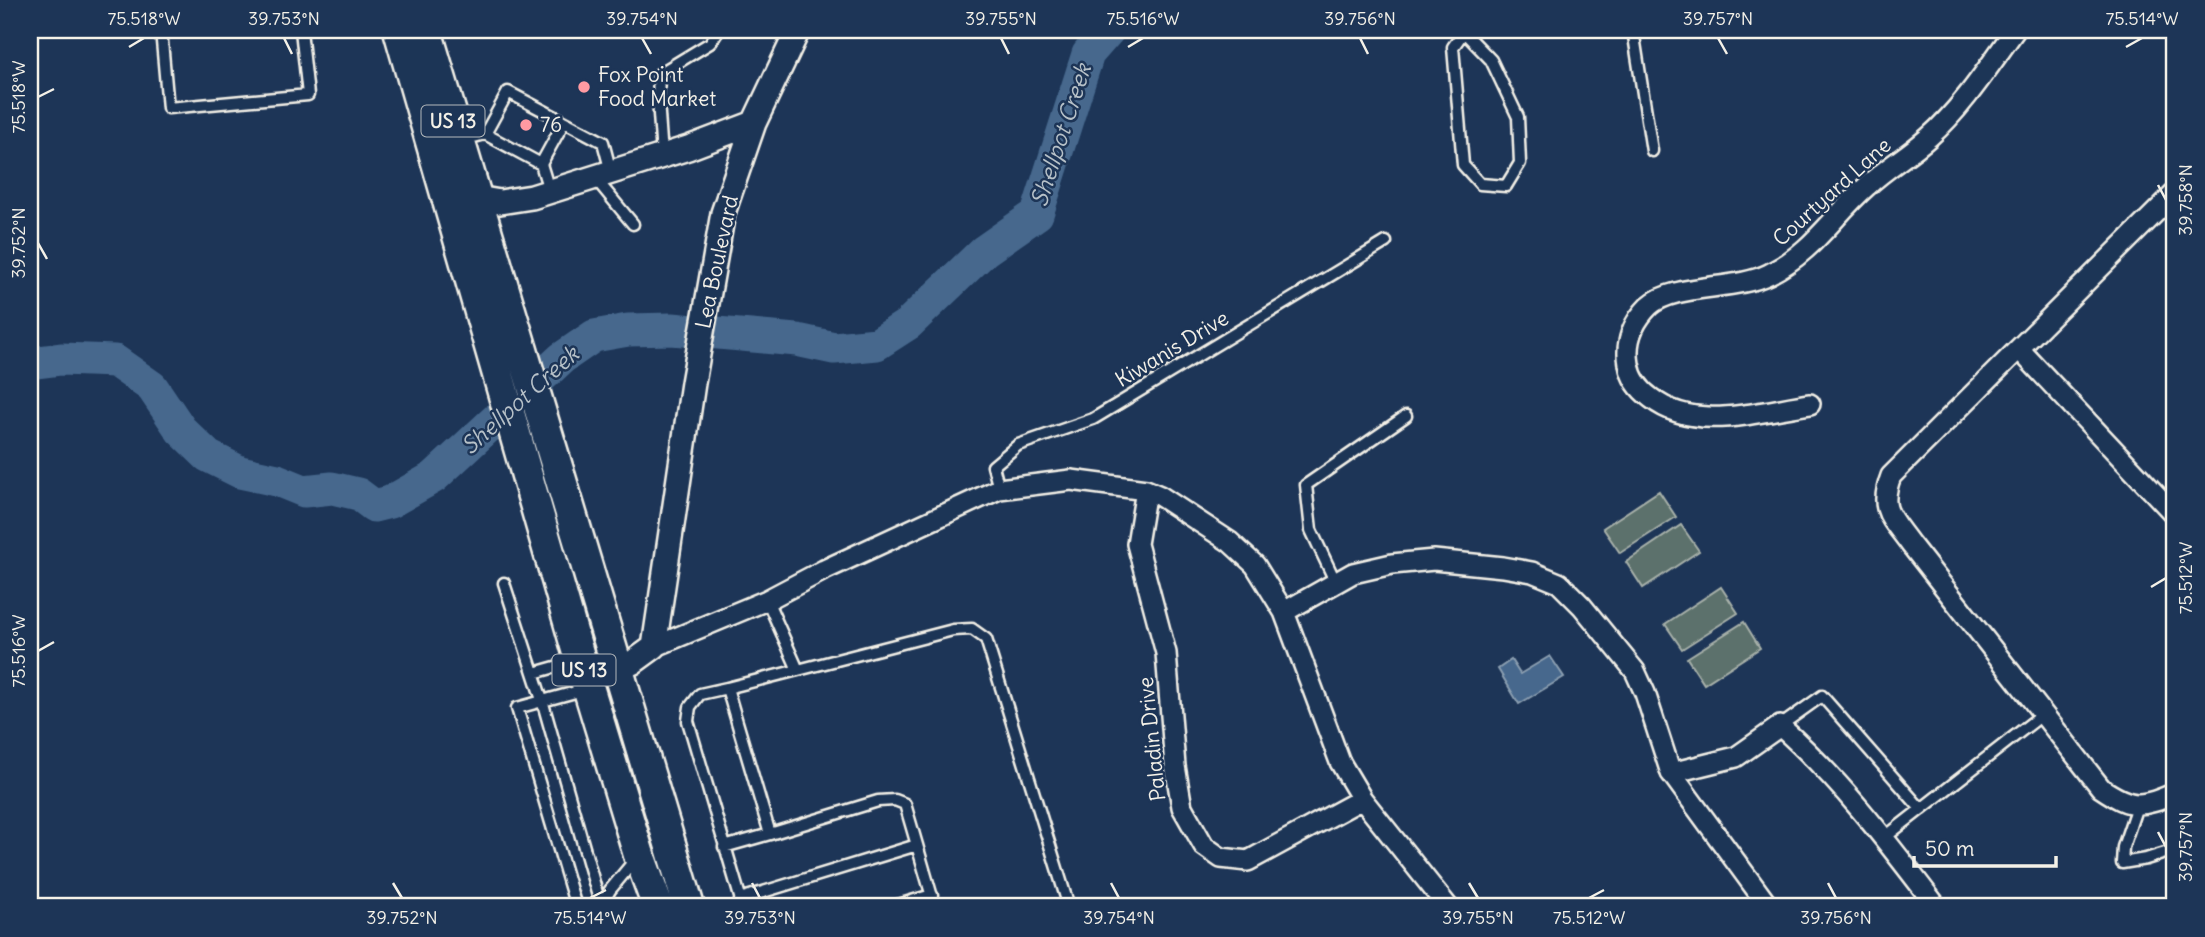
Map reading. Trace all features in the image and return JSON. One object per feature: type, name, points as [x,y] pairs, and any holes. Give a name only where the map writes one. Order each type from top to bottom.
[{"type":"main road","name":"US 13","points":[[399,30],[459,141],[501,386],[580,660],[639,855],[658,907]]},
{"type":"main road","name":"US 13","points":[[428,37],[689,907]]},
{"type":"street","name":"Lea Boulevard","points":[[654,647],[692,383],[723,213],[754,123],[798,30]]},
{"type":"street","name":"Courtyard Lane","points":[[1810,404],[1727,416],[1699,417],[1680,414],[1661,406],[1635,381],[1629,366],[1631,332],[1639,318],[1658,299],[1671,294],[1747,283],[1769,274],[1806,251],[1867,186],[1930,137],[1950,116],[2015,30]]},
{"type":"street","points":[[477,198],[500,202],[549,192],[754,123]]},
{"type":"street","points":[[2175,193],[1891,476],[1883,496],[1889,514],[1910,545],[2101,788],[2123,803],[2152,804],[2175,793]]},
{"type":"street","points":[[2019,349],[2175,515]]},
{"type":"street","points":[[616,667],[632,663],[654,647],[766,600],[824,570],[999,489],[1072,480],[1146,490],[1160,496],[1230,541],[1255,565],[1284,612],[1339,762],[1362,799],[1448,907]]},
{"type":"street","name":"Paladin Drive","points":[[1146,490],[1137,544],[1166,653],[1175,766],[1182,807],[1204,846],[1221,858],[1248,860],[1362,799]]},
{"type":"street","points":[[1284,612],[1353,573],[1380,565],[1434,560],[1503,566],[1532,572],[1559,583],[1582,606],[1635,671],[1645,693],[1671,773],[1769,907]]},
{"type":"street","points":[[1671,773],[1736,757],[1780,726],[1810,752],[1884,838],[1937,907]]},
{"type":"lane","points":[[161,30],[168,108],[307,95],[301,30]]},
{"type":"lane","points":[[662,156],[659,74],[710,43],[719,30]]},
{"type":"lane","points":[[1633,30],[1652,151]]},
{"type":"lane","points":[[1465,31],[1491,60],[1518,117],[1520,163],[1506,186],[1480,184],[1463,164],[1453,47],[1465,31]]},
{"type":"lane","points":[[459,141],[508,92],[534,110],[603,142],[603,175],[633,224]]},
{"type":"lane","points":[[541,164],[564,122]]},
{"type":"lane","points":[[459,141],[515,147],[541,164],[549,192]]},
{"type":"lane","name":"Kiwanis Drive","points":[[999,489],[993,466],[1018,445],[1093,419],[1386,242]]},
{"type":"lane","points":[[1336,583],[1311,530],[1306,485],[1406,416]]},
{"type":"lane","points":[[504,583],[534,673],[601,907]]},
{"type":"lane","points":[[766,600],[798,670]]},
{"type":"lane","points":[[917,845],[742,903],[688,721],[690,708],[700,694],[953,630],[972,629],[986,639],[1069,907]]},
{"type":"lane","points":[[534,673],[580,660],[616,667]]},
{"type":"lane","points":[[576,907],[517,708],[590,688],[616,667]]},
{"type":"lane","points":[[727,688],[770,834]]},
{"type":"lane","points":[[1780,726],[1822,696],[1921,809]]},
{"type":"lane","points":[[1884,838],[2043,715]]},
{"type":"lane","points":[[724,847],[878,801],[895,800],[905,804],[935,907]]},
{"type":"lane","points":[[2138,803],[2123,847],[2122,863],[2175,850]]},
{"type":"lane","points":[[601,907],[610,890],[639,855]]},
{"type":"lane","points":[[891,907],[932,895]]},
{"type":"green space","points":[[1659,491],[1676,517],[1620,553],[1603,528]]},
{"type":"green space","points":[[1681,525],[1699,551],[1643,588],[1626,562]]},
{"type":"green space","points":[[1721,587],[1738,613],[1682,649],[1665,624]]},
{"type":"green space","points":[[1744,622],[1760,648],[1704,684],[1687,658]]},
{"type":"water","points":[[1550,656],[1564,677],[1519,704],[1498,669],[1511,660],[1520,674]]},
{"type":"waterway","name":"Shellpot Creek","points":[[30,363],[61,359],[115,361],[152,387],[181,430],[208,456],[240,472],[277,480],[304,491],[332,488],[358,494],[374,506],[390,502],[434,477],[562,358],[594,336],[628,330],[672,329],[797,340],[834,348],[877,344],[908,324],[984,251],[1037,214],[1088,54],[1109,30]]},
{"type":"place","name":"Fox Point Food Market","points":[[584,87]]},
{"type":"place","name":"76","points":[[526,125]]}]
